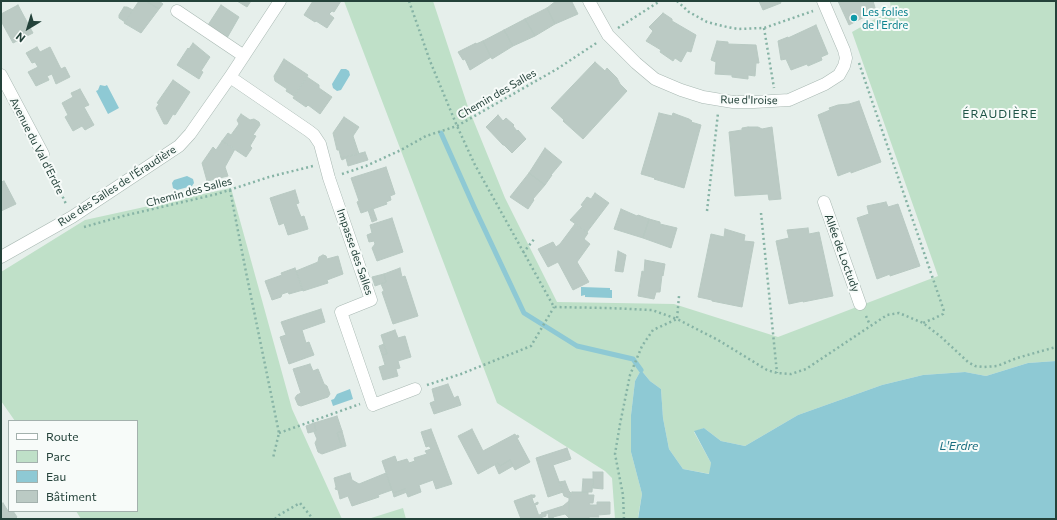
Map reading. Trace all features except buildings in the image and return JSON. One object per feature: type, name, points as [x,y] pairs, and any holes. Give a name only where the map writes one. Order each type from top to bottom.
[{"type":"street","name":"Rue des Salles de l'Éraudière","points":[[1,257],[72,217],[178,146],[190,134],[280,1]]},
{"type":"street","name":"Rue d'Iroise","points":[[590,1],[608,35],[654,79],[703,97],[720,100],[754,102],[789,100],[829,82],[839,75],[846,58],[823,1]]},
{"type":"street","points":[[176,11],[244,56]]},
{"type":"street","name":"Avenue du Val d'Erdre","points":[[1,75],[43,154]]},
{"type":"street","name":"Impasse des Salles","points":[[230,77],[314,135],[320,144],[329,178],[371,300],[341,312],[371,400]]},
{"type":"street","name":"Allée de Loctudy","points":[[824,202],[860,304]]},
{"type":"street","points":[[371,400],[373,405],[415,389]]},
{"type":"path","points":[[409,1],[430,61],[475,165],[554,307]]},
{"type":"path","name":"Chemin des Salles","points":[[329,178],[366,166],[401,150],[426,136],[457,126],[557,69],[660,1]]},
{"type":"path","points":[[676,1],[698,18],[717,25],[738,29],[764,28],[810,12]]},
{"type":"path","points":[[764,28],[773,84]]},
{"type":"path","points":[[844,50],[856,56],[861,67],[944,311],[943,314],[923,323]]},
{"type":"path","points":[[707,211],[720,100]]},
{"type":"path","name":"Avenue du Val d'Erdre","points":[[43,154],[72,217]]},
{"type":"path","name":"Chemin des Salles","points":[[80,228],[230,190],[269,177],[326,163]]},
{"type":"path","points":[[230,190],[279,432],[273,458]]},
{"type":"path","points":[[761,213],[777,373]]},
{"type":"path","points":[[523,253],[535,238]]},
{"type":"path","points":[[677,319],[679,296]]},
{"type":"path","points":[[554,307],[652,310],[677,319],[718,340],[767,370],[777,373],[791,374],[806,369],[887,315],[899,313],[923,323],[940,336],[968,362],[975,366],[997,366],[1017,358],[1056,347]]},
{"type":"path","points":[[415,389],[461,374],[530,346],[554,307]]},
{"type":"path","points":[[624,519],[623,495],[615,454],[630,375],[642,346],[653,330],[677,319]]},
{"type":"path","points":[[279,432],[371,400]]},
{"type":"path","points":[[274,519],[300,503],[313,519]]},
{"type":"green space","points":[[344,1],[433,1],[468,107],[505,198],[557,302],[674,304],[778,337],[938,276],[852,32],[891,10],[890,1],[1056,1],[1056,361],[1028,363],[986,376],[965,372],[923,375],[882,385],[798,415],[745,446],[721,441],[704,428],[694,432],[711,463],[710,474],[683,469],[669,449],[663,418],[661,389],[650,381],[641,370],[635,381],[631,415],[631,452],[642,494],[638,519],[615,519],[612,478],[605,471],[497,403]]},
{"type":"green space","points":[[231,188],[292,409],[342,519],[81,519],[77,512],[138,512],[138,420],[14,420],[1,401],[1,272],[85,220]]},
{"type":"green space","points":[[403,508],[406,519],[368,519]]},
{"type":"water","points":[[341,69],[346,69],[349,71],[350,75],[341,90],[337,91],[333,88],[332,84]]},
{"type":"water","points":[[100,85],[107,85],[119,108],[108,114],[96,91]]},
{"type":"water","points":[[187,176],[193,179],[194,183],[192,186],[177,190],[173,188],[172,183],[174,180]]},
{"type":"water","points":[[581,287],[610,288],[610,290],[612,290],[612,298],[585,297],[585,295],[581,296]]},
{"type":"water","name":"L'Erdre","points":[[1056,361],[1056,519],[638,519],[642,494],[631,452],[631,415],[635,381],[641,370],[650,381],[661,389],[663,418],[669,449],[683,469],[709,474],[711,463],[694,431],[704,428],[721,441],[745,446],[798,415],[882,385],[923,375],[965,372],[986,376],[1028,363]]},
{"type":"water","points":[[350,389],[353,399],[333,406],[331,400],[334,399],[337,394]]},
{"type":"waterway","points":[[441,133],[524,313],[577,346],[633,359],[641,370]]},
{"type":"place","name":"Les folies de l'Erdre","points":[[854,18]]},
{"type":"district","name":"ÉRAUDIÈRE","points":[[1000,114]]}]
